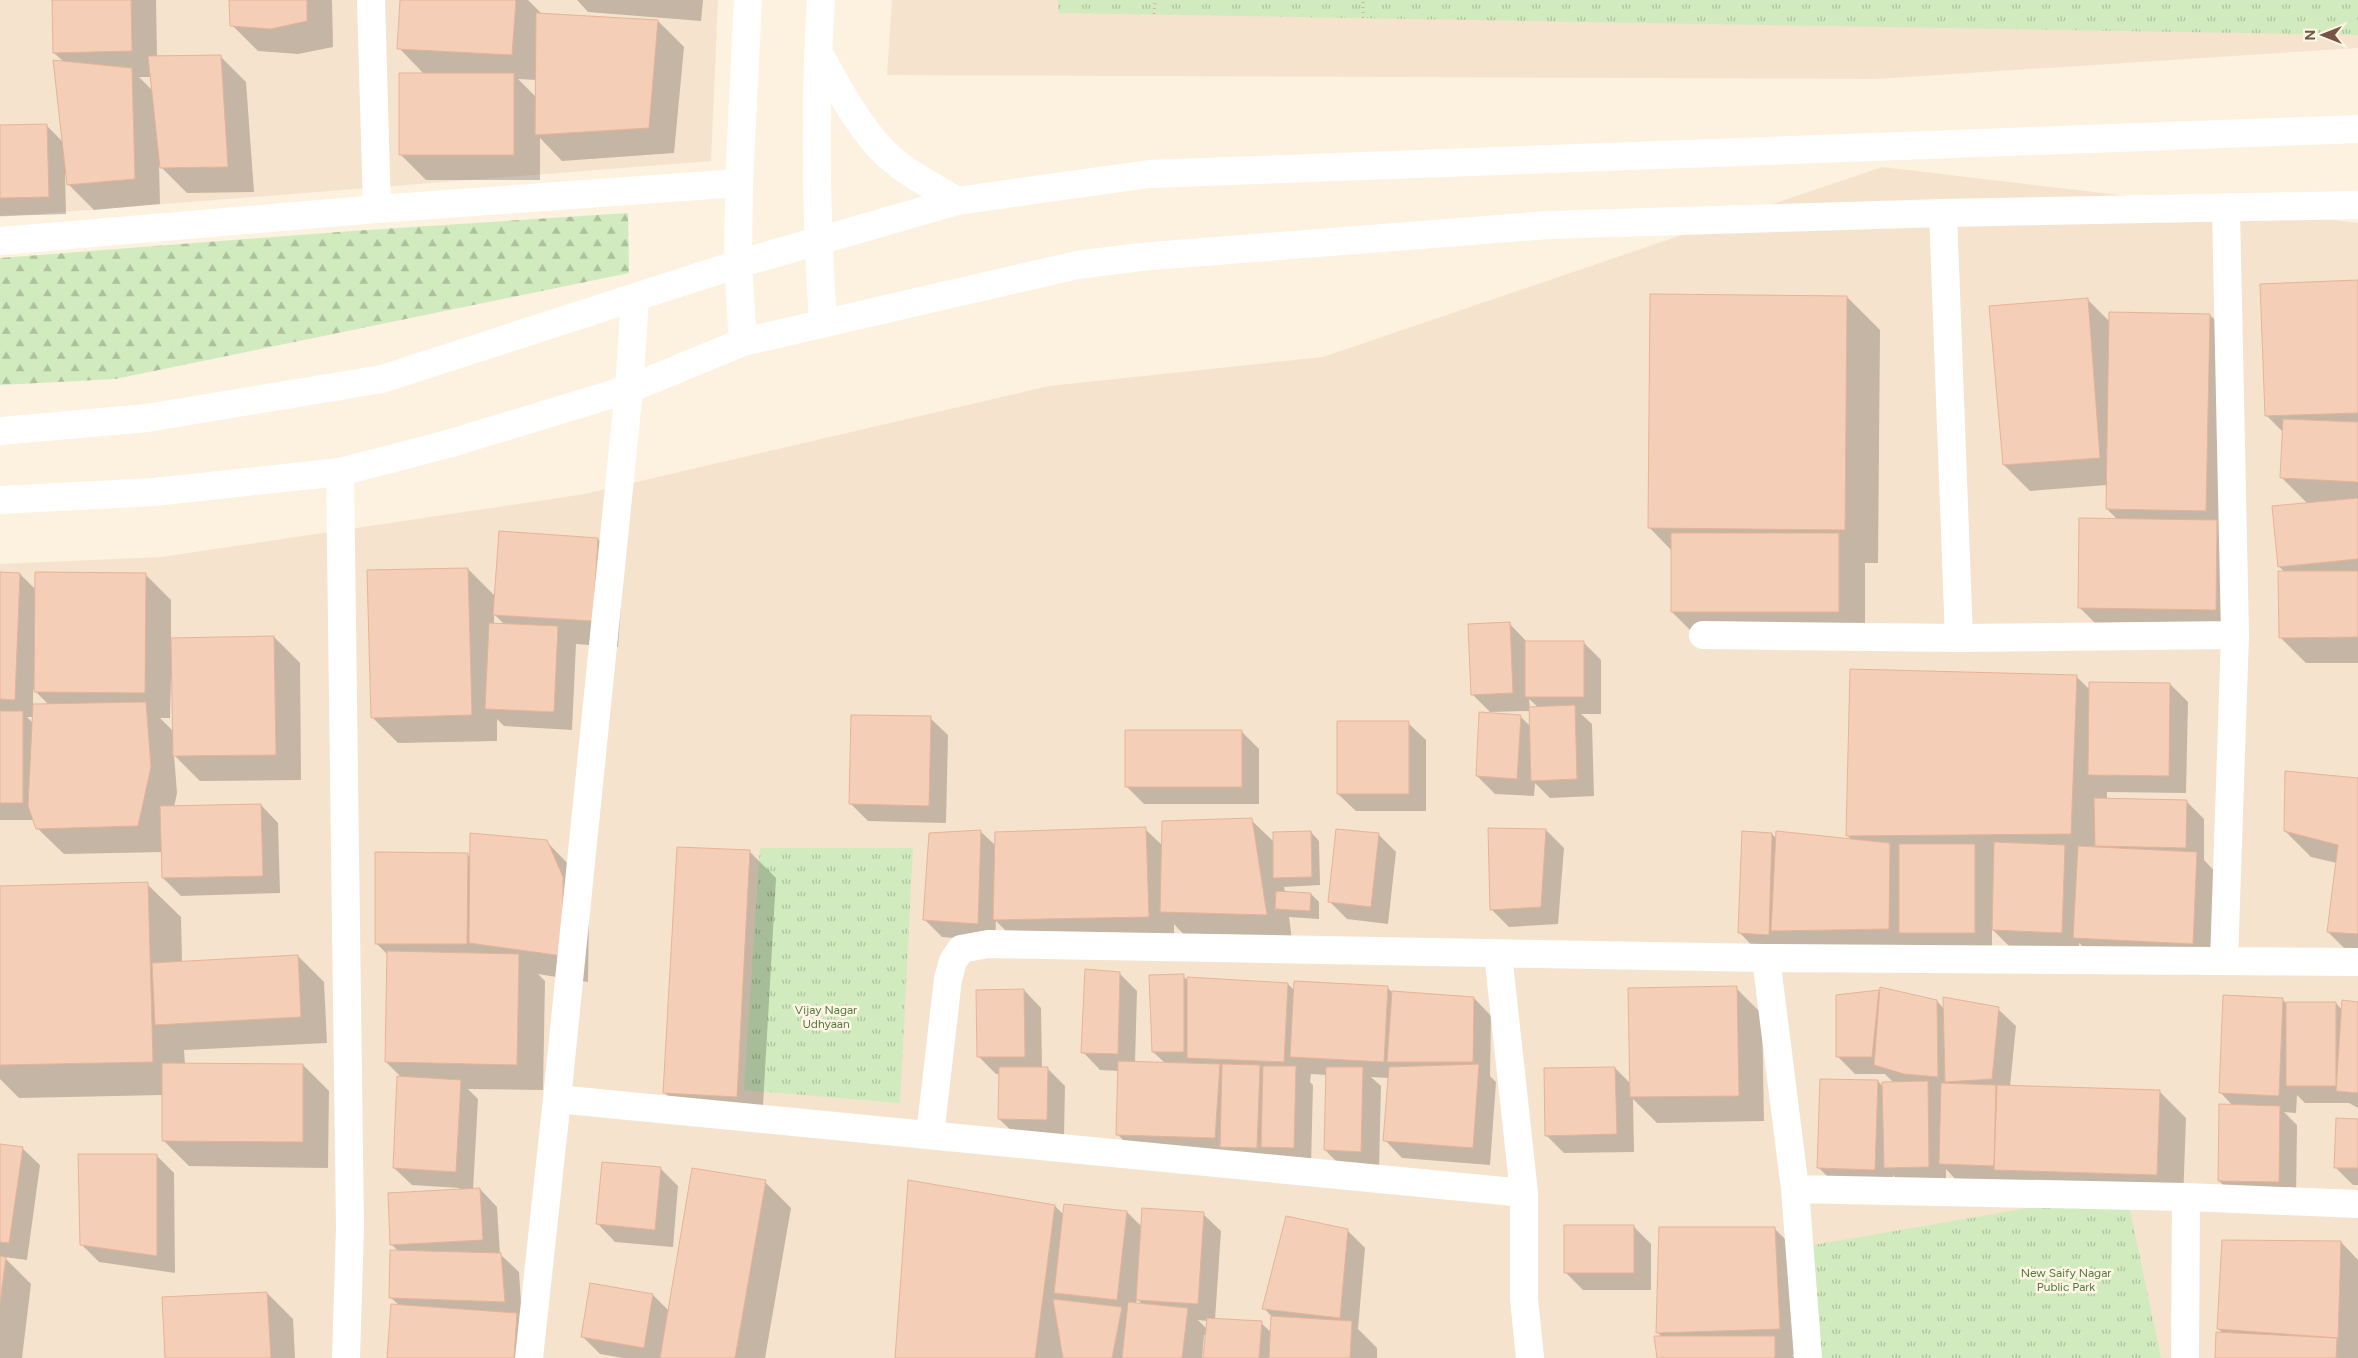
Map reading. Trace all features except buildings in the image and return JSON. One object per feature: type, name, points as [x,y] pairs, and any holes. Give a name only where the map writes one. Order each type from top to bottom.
[{"type":"street","points":[[370,0],[377,209]]},
{"type":"street","points":[[743,342],[738,264],[739,183],[748,0]]},
{"type":"street","points":[[821,0],[818,52],[816,177],[823,323]]},
{"type":"street","points":[[818,52],[852,108],[882,150],[906,170],[957,201]]},
{"type":"street","points":[[0,431],[147,418],[382,379],[635,299],[738,264],[957,201],[1149,174],[2358,129]]},
{"type":"street","points":[[0,241],[377,209],[739,183]]},
{"type":"street","points":[[0,500],[154,492],[340,472],[448,444],[629,389],[743,342],[1076,265],[1140,257],[1548,225],[1943,213],[2358,205]]},
{"type":"street","points":[[2224,962],[2235,635],[2226,209]]},
{"type":"street","points":[[1943,213],[1958,638]]},
{"type":"street","points":[[528,1358],[557,1099],[629,389],[635,299]]},
{"type":"street","points":[[340,472],[350,1228],[346,1358]]},
{"type":"street","points":[[1703,635],[1958,638],[2235,635]]},
{"type":"street","points":[[930,1135],[948,979],[953,962],[961,949],[988,944],[1766,958],[2358,962]]},
{"type":"street","points":[[1498,954],[1524,1192],[1524,1298],[1530,1358]]},
{"type":"street","points":[[1766,958],[1795,1189],[1808,1358]]},
{"type":"street","points":[[557,1099],[1524,1192]]},
{"type":"street","points":[[1795,1189],[2186,1197],[2358,1204]]},
{"type":"street","points":[[2185,1358],[2186,1197]]},
{"type":"path","points":[[1154,14],[1155,0]]},
{"type":"path","points":[[1363,0],[1363,18]]},
{"type":"shaded area","points":[[0,0],[718,0],[711,161],[0,217]]},
{"type":"shaded area","points":[[892,0],[2358,0],[2358,48],[1875,79],[887,75]]},
{"type":"shaded area","points":[[1882,167],[2358,223],[2358,1358],[0,1358],[0,564],[161,557],[585,494],[1049,386],[1323,357]]},
{"type":"green space","points":[[1058,0],[2358,0],[2358,35],[1058,13]]},
{"type":"green space","points":[[628,213],[629,273],[115,379],[0,385],[0,258],[352,231]]},
{"type":"green space","name":"Vijay Nagar Udhyaan","points":[[760,848],[913,848],[900,1103],[744,1090]]},
{"type":"green space","name":"New Saify Nagar Public Park","points":[[2126,1191],[2161,1358],[1821,1358],[1802,1247]]}]
